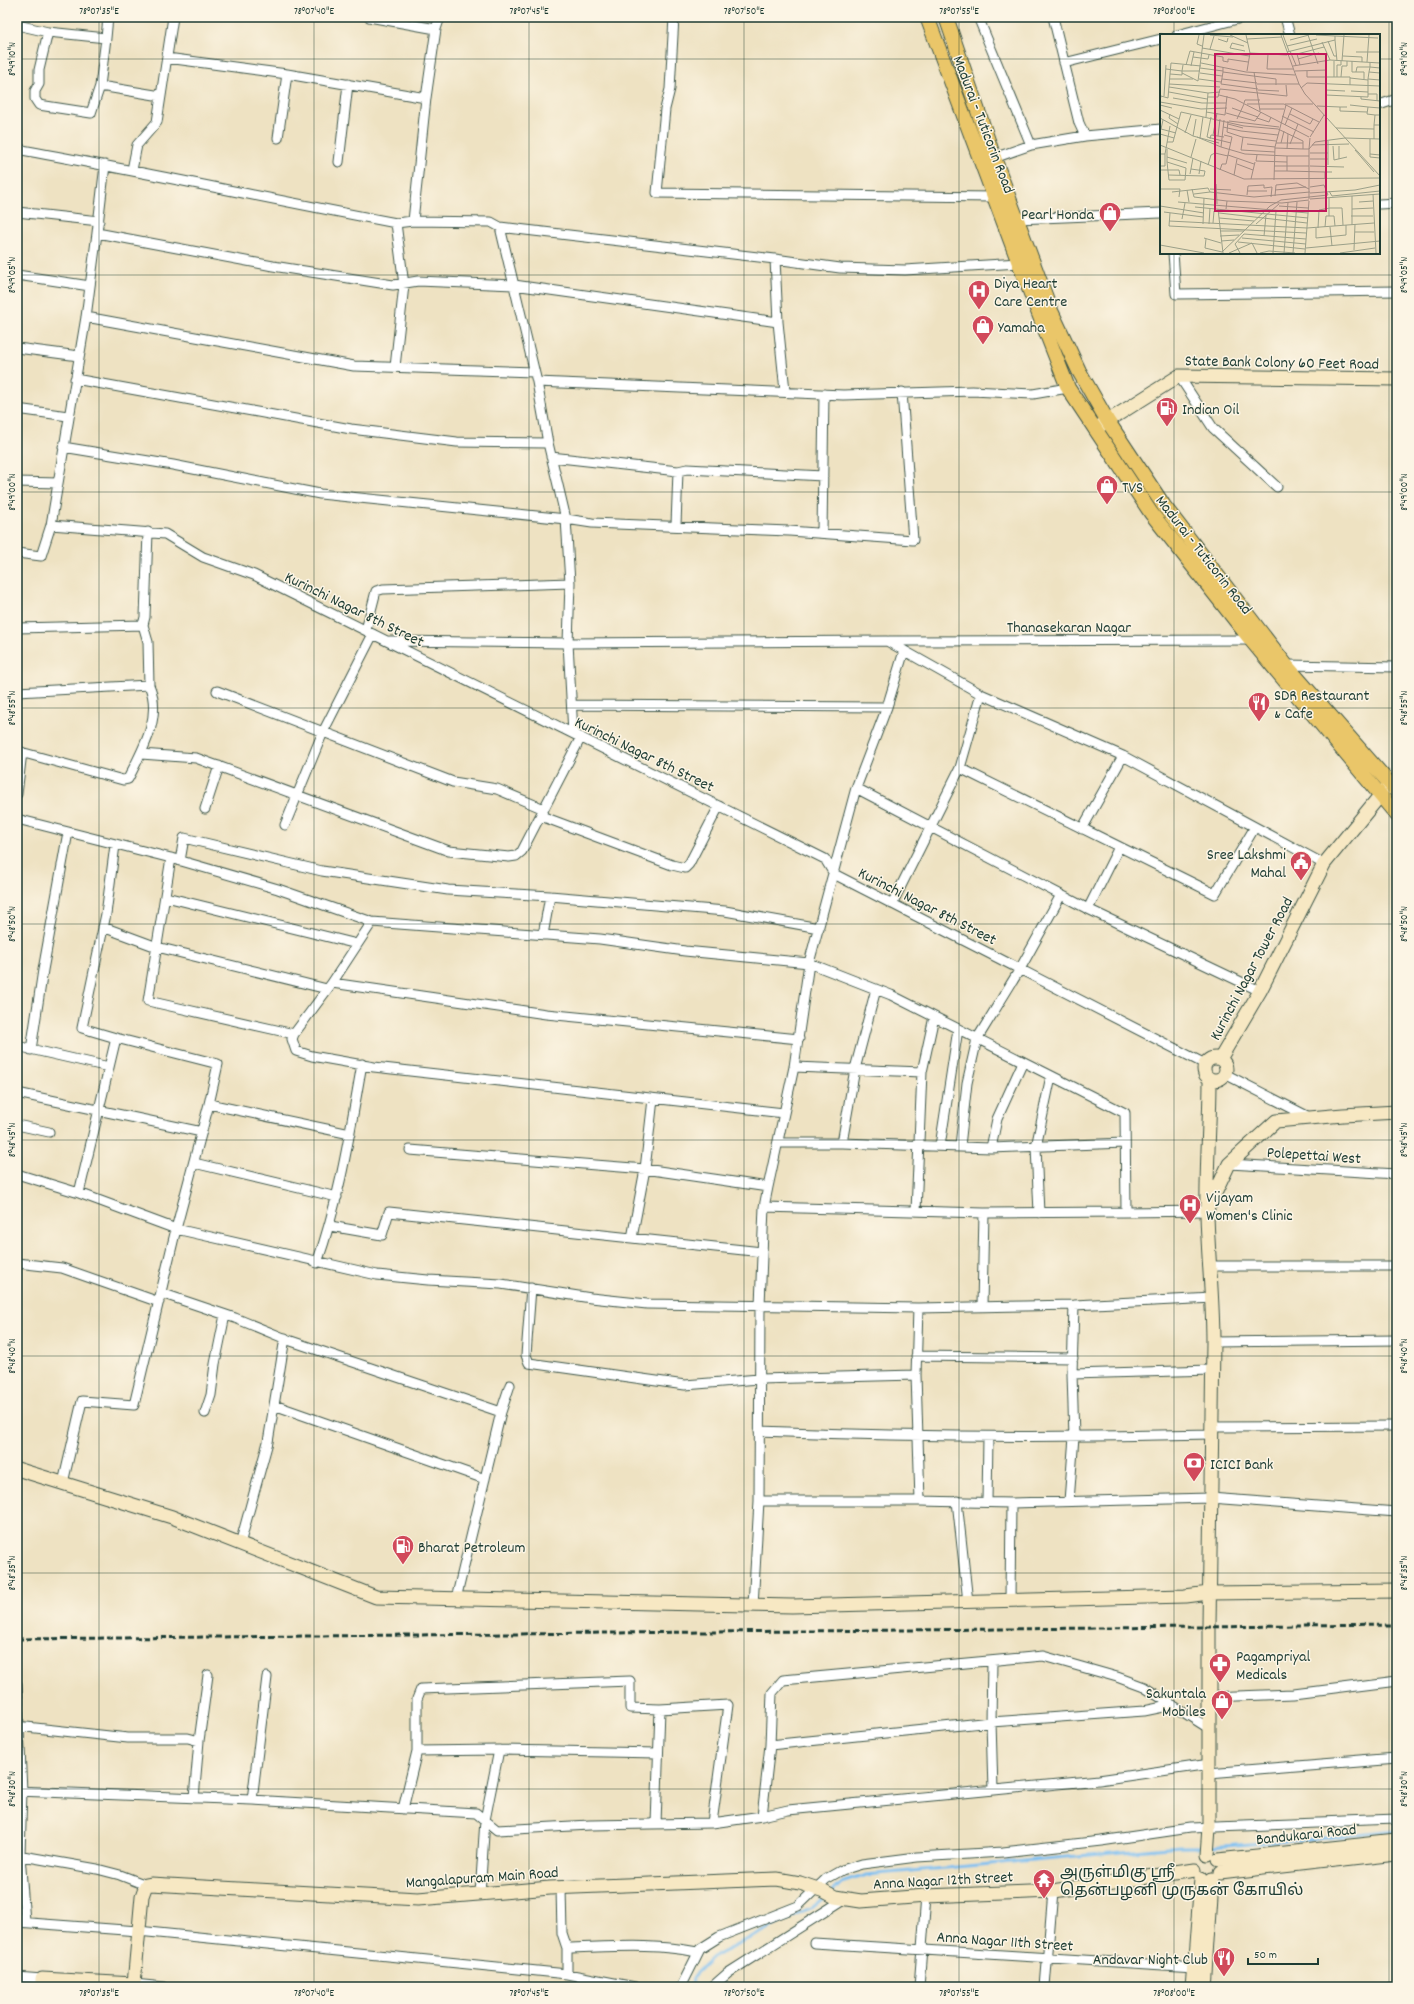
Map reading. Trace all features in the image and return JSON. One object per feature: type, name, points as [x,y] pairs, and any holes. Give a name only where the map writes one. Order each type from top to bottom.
[{"type":"main road","name":"Madurai - Tuticorin Road","points":[[927,17],[1019,263],[1068,388],[1151,513],[1251,640],[1379,796],[1397,815]]},
{"type":"main road","name":"Madurai - Tuticorin Road","points":[[946,17],[994,158],[1051,311],[1079,371],[1107,420],[1164,506],[1286,665],[1393,788]]},
{"type":"street","points":[[48,32],[39,70],[39,84],[35,91],[35,98],[39,105],[91,112],[100,86],[108,17]]},
{"type":"street","points":[[132,170],[137,145],[157,122],[173,17]]},
{"type":"street","points":[[369,17],[392,19],[436,29]]},
{"type":"street","points":[[413,221],[426,98],[436,29],[440,17]]},
{"type":"street","points":[[674,17],[670,90],[665,109],[657,194],[994,197]]},
{"type":"street","points":[[978,17],[1031,145]]},
{"type":"street","points":[[1052,17],[1079,123],[1085,136]]},
{"type":"street","points":[[1181,34],[1245,17]]},
{"type":"street","points":[[1285,17],[1290,34]]},
{"type":"street","points":[[17,25],[48,32],[106,38]]},
{"type":"street","points":[[1064,63],[1160,39]]},
{"type":"street","points":[[167,58],[287,74],[426,98]]},
{"type":"street","points":[[278,138],[287,74]]},
{"type":"street","points":[[340,162],[348,84]]},
{"type":"street","points":[[100,86],[161,96]]},
{"type":"street","points":[[1380,105],[1397,100]]},
{"type":"street","points":[[994,158],[1031,145],[1085,136],[1160,129]]},
{"type":"street","points":[[17,149],[132,170],[189,184],[396,223],[413,221],[491,222],[500,227],[840,268],[897,270],[1019,263]]},
{"type":"street","points":[[17,553],[41,556],[51,525],[68,416],[86,317],[105,165]]},
{"type":"street","points":[[1380,204],[1397,203]]},
{"type":"street","points":[[17,212],[99,222]]},
{"type":"street","points":[[1017,219],[1160,213]]},
{"type":"street","points":[[395,367],[404,285],[396,223]]},
{"type":"street","points":[[141,754],[196,758],[449,851],[475,855],[509,857],[516,856],[522,851],[542,812],[577,735],[572,705],[568,643],[570,582],[566,518],[548,443],[537,382],[500,227]]},
{"type":"street","points":[[97,233],[273,266],[393,285],[404,285],[418,281],[514,286],[778,322]]},
{"type":"street","points":[[1173,254],[1176,294],[1397,291]]},
{"type":"street","points":[[775,259],[778,322],[785,391]]},
{"type":"street","points":[[17,275],[90,286]]},
{"type":"street","points":[[86,317],[354,366],[534,372]]},
{"type":"street","points":[[17,348],[79,356]]},
{"type":"street","points":[[1179,376],[1213,428],[1277,487]]},
{"type":"street","name":"State Bank Colony 60 Feet Road","points":[[1095,429],[1107,420],[1179,376],[1397,379]]},
{"type":"street","points":[[75,379],[351,429],[458,442],[548,443]]},
{"type":"street","points":[[537,382],[785,391],[824,394],[972,391],[1033,394],[1068,388]]},
{"type":"street","points":[[63,447],[173,465],[320,494],[566,518],[592,523],[676,525],[822,533],[913,540],[902,392]]},
{"type":"street","points":[[822,533],[824,394]]},
{"type":"street","points":[[17,409],[68,416]]},
{"type":"street","points":[[551,457],[678,471],[686,469],[823,476]]},
{"type":"street","points":[[676,525],[678,471]]},
{"type":"street","points":[[17,482],[58,483]]},
{"type":"street","name":"Kurinchi Nagar 8th Street","points":[[51,525],[165,534],[203,556],[254,575],[824,859],[834,874],[1204,1064]]},
{"type":"street","points":[[17,794],[19,751],[122,780],[128,779],[141,754],[150,732],[153,716],[151,691],[149,685],[148,642],[142,625],[145,617],[148,532]]},
{"type":"street","points":[[285,825],[323,732],[369,632],[376,591],[382,589],[570,582]]},
{"type":"street","points":[[17,628],[142,625]]},
{"type":"street","name":"Thanasekaran Nagar","points":[[387,641],[568,643],[1251,640]]},
{"type":"street","points":[[887,641],[981,694],[1123,756],[1324,864]]},
{"type":"street","points":[[753,1606],[759,1501],[760,1305],[764,1207],[794,1067],[810,964],[819,928],[856,788],[887,707],[904,651]]},
{"type":"street","points":[[1286,665],[1397,667]]},
{"type":"street","points":[[17,692],[149,685]]},
{"type":"street","points":[[217,691],[454,782],[496,789],[542,812],[672,865],[685,868],[689,864],[719,806]]},
{"type":"street","points":[[892,904],[960,768],[981,694]]},
{"type":"street","points":[[572,705],[887,707]]},
{"type":"street","points":[[1082,829],[1123,756]]},
{"type":"street","points":[[205,809],[219,766]]},
{"type":"street","points":[[960,768],[1215,894],[1256,827]]},
{"type":"street","points":[[856,788],[1088,909],[1260,991]]},
{"type":"street","name":"Kurinchi Nagar Tower Road","points":[[1220,1059],[1260,991],[1324,864],[1379,796],[1393,788]]},
{"type":"street","points":[[17,819],[170,858],[278,889],[372,922],[542,936],[600,939],[685,951],[810,964],[876,989],[1125,1113],[1126,1212]]},
{"type":"street","points":[[32,1050],[43,970],[68,832]]},
{"type":"street","points":[[180,861],[184,838],[322,871],[448,890],[550,896],[725,911],[819,928]]},
{"type":"street","points":[[63,1483],[82,1401],[134,1405],[176,1229],[202,1132],[218,1064],[82,1028],[103,927],[115,844]]},
{"type":"street","points":[[1088,909],[1119,847]]},
{"type":"street","points":[[170,858],[166,897],[148,1001],[294,1034]]},
{"type":"street","points":[[960,1146],[967,1083],[977,1039],[1020,969],[1061,895]]},
{"type":"street","points":[[542,936],[550,896]]},
{"type":"street","points":[[166,897],[357,944]]},
{"type":"street","points":[[372,922],[330,986],[294,1034],[292,1039],[296,1050],[332,1060],[382,1068],[784,1113]]},
{"type":"street","points":[[103,927],[157,947],[330,986],[546,1014],[799,1040]]},
{"type":"street","points":[[842,1143],[856,1069],[876,989]]},
{"type":"street","points":[[916,1211],[922,1072],[934,1017]]},
{"type":"street","points":[[940,1146],[958,1029]]},
{"type":"street","points":[[78,1193],[116,1038]]},
{"type":"street","points":[[17,1046],[109,1067]]},
{"type":"street","points":[[1211,1058],[1220,1059],[1225,1065],[1225,1074],[1218,1080],[1210,1079],[1204,1073],[1204,1064],[1211,1058]]},
{"type":"street","points":[[991,1148],[997,1119],[1023,1062]]},
{"type":"street","points":[[317,1263],[330,1226],[337,1197],[362,1064]]},
{"type":"street","points":[[794,1067],[922,1072]]},
{"type":"street","points":[[1225,1074],[1311,1118]]},
{"type":"street","points":[[1039,1213],[1036,1147],[1051,1076]]},
{"type":"street","points":[[1205,1987],[1209,1867],[1210,1498],[1213,1342],[1213,1298],[1208,1266],[1207,1211],[1210,1079]]},
{"type":"street","points":[[17,1094],[202,1132]]},
{"type":"street","points":[[632,1238],[645,1169],[653,1099]]},
{"type":"street","points":[[209,1104],[350,1134]]},
{"type":"street","points":[[1207,1211],[1229,1164],[1276,1121],[1397,1112]]},
{"type":"street","points":[[17,1125],[48,1132]]},
{"type":"street","points":[[778,1143],[842,1143],[991,1148],[1125,1143]]},
{"type":"street","points":[[410,1150],[645,1169],[768,1187]]},
{"type":"street","points":[[194,1163],[337,1197]]},
{"type":"street","name":"Polepettai West","points":[[1229,1164],[1397,1174]]},
{"type":"street","points":[[17,1174],[78,1193],[176,1229],[317,1263],[377,1275],[531,1288],[591,1298],[648,1304],[918,1308],[1074,1305],[1213,1298]]},
{"type":"street","points":[[764,1207],[984,1213],[1207,1211]]},
{"type":"street","points":[[330,1226],[382,1235],[389,1212],[762,1252]]},
{"type":"street","points":[[982,1306],[984,1213]]},
{"type":"street","points":[[17,1263],[62,1268],[160,1298],[225,1315],[285,1338],[501,1412]]},
{"type":"street","points":[[1208,1266],[1397,1266]]},
{"type":"street","points":[[531,1288],[526,1355],[529,1363],[685,1385],[759,1378],[916,1375]]},
{"type":"street","points":[[1069,1501],[1074,1437],[1072,1374],[1074,1305]]},
{"type":"street","points":[[918,1308],[916,1375],[920,1501]]},
{"type":"street","points":[[205,1413],[211,1395],[214,1364],[225,1315]]},
{"type":"street","points":[[240,1544],[268,1442],[285,1338]]},
{"type":"street","points":[[1213,1342],[1397,1340]]},
{"type":"street","points":[[916,1356],[1073,1358]]},
{"type":"street","points":[[1072,1374],[1212,1370]]},
{"type":"street","points":[[456,1599],[501,1412],[510,1385]]},
{"type":"street","points":[[274,1404],[485,1479]]},
{"type":"street","points":[[759,1431],[988,1437],[1074,1437],[1211,1431],[1397,1426]]},
{"type":"street","points":[[987,1502],[988,1437]]},
{"type":"street","points":[[17,1469],[172,1517],[376,1597],[792,1606],[1184,1596],[1210,1593],[1397,1592]]},
{"type":"street","points":[[759,1501],[957,1501],[1011,1503],[1210,1498],[1397,1512]]},
{"type":"street","points":[[957,1501],[968,1602]]},
{"type":"street","points":[[1010,1601],[1011,1503]]},
{"type":"street","points":[[762,1816],[770,1745],[772,1693],[783,1680],[992,1661],[1031,1655],[1043,1656],[1058,1659],[1144,1687],[1210,1729]]},
{"type":"street","points":[[992,1661],[990,1722],[993,1790]]},
{"type":"street","points":[[194,1798],[199,1741],[208,1675]]},
{"type":"street","points":[[252,1800],[267,1677]]},
{"type":"street","points":[[403,1808],[417,1751],[417,1699],[421,1689],[630,1681],[630,1708],[660,1709],[728,1705],[712,1823]]},
{"type":"street","points":[[1210,1697],[1294,1694],[1397,1681]]},
{"type":"street","points":[[17,1684],[20,1791],[19,1855],[21,1922],[138,1931],[567,1974],[635,1987]]},
{"type":"street","points":[[770,1745],[990,1722],[1144,1711],[1173,1705]]},
{"type":"street","points":[[656,1824],[660,1709]]},
{"type":"street","points":[[18,1726],[128,1738],[188,1738],[199,1741]]},
{"type":"street","points":[[417,1751],[499,1750],[658,1753]]},
{"type":"street","points":[[480,1894],[485,1820],[499,1750]]},
{"type":"street","points":[[20,1791],[252,1800],[476,1813],[497,1830],[712,1823],[762,1816],[788,1810],[1209,1769],[1397,1758]]},
{"type":"street","points":[[830,1894],[826,1879],[842,1870],[862,1864],[917,1857],[1003,1852],[1101,1841],[1190,1828],[1209,1832],[1397,1820]]},
{"type":"street","name":"Bandukarai Road","points":[[1209,1867],[1397,1841]]},
{"type":"street","name":"Bandukarai Road","points":[[1209,1867],[1397,1853]]},
{"type":"street","points":[[19,1855],[96,1869],[120,1875],[146,1885],[142,1896],[134,1984]]},
{"type":"street","points":[[1193,1987],[1209,1867]]},
{"type":"street","name":"Anna Nagar 12th Street","points":[[830,1894],[861,1901],[926,1896],[1053,1891],[1209,1867]]},
{"type":"street","name":"Mangalapuram Main Road","points":[[146,1885],[151,1884],[418,1899],[561,1888],[777,1879],[800,1883],[830,1894]]},
{"type":"street","points":[[561,1888],[562,1933],[567,1948],[567,1974]]},
{"type":"street","points":[[1045,1987],[1053,1891]]},
{"type":"street","points":[[681,1987],[693,1965],[697,1952],[719,1937],[798,1906],[809,1896],[830,1894]]},
{"type":"street","points":[[712,1987],[830,1894]]},
{"type":"street","points":[[919,1987],[926,1896]]},
{"type":"street","name":"Anna Nagar 11th Street","points":[[814,1943],[1195,1967]]},
{"type":"street","points":[[567,1948],[656,1947],[677,1948],[697,1952]]},
{"type":"street","points":[[17,1977],[42,1983],[134,1984],[164,1987]]},
{"type":"street","points":[[1388,1987],[1397,1986]]},
{"type":"waterway","points":[[1211,1847],[1397,1831]]},
{"type":"waterway","points":[[831,1892],[841,1883],[866,1875],[1179,1847],[1203,1847]]},
{"type":"waterway","points":[[692,1987],[693,1976],[712,1957],[812,1907],[827,1895]]},
{"type":"railway","points":[[17,1639],[1397,1625]]},
{"type":"place","name":"Pearl Honda","points":[[1110,232]]},
{"type":"place","name":"Diya Heart Care Centre","points":[[979,310]]},
{"type":"place","name":"Yamaha","points":[[983,346]]},
{"type":"place","name":"Indian Oil","points":[[1167,428]]},
{"type":"place","name":"TVS","points":[[1107,506]]},
{"type":"place","name":"SDR Restaurant & Cafe","points":[[1259,722]]},
{"type":"place","name":"Sree Lakshmi Mahal","points":[[1301,882]]},
{"type":"place","name":"Vijayam Women's Clinic","points":[[1190,1224]]},
{"type":"place","name":"ICICI Bank","points":[[1194,1482]]},
{"type":"place","name":"Bharat Petroleum","points":[[403,1566]]},
{"type":"place","name":"Pagampriyal Medicals","points":[[1220,1684]]},
{"type":"place","name":"Sakuntala Mobiles","points":[[1222,1720]]},
{"type":"place","name":"அருள்மிகு ஶ்ரீ தென்பழனி முருகன் கோயில்","points":[[1044,1900]]},
{"type":"place","name":"Andavar Night Club","points":[[1224,1978]]}]
